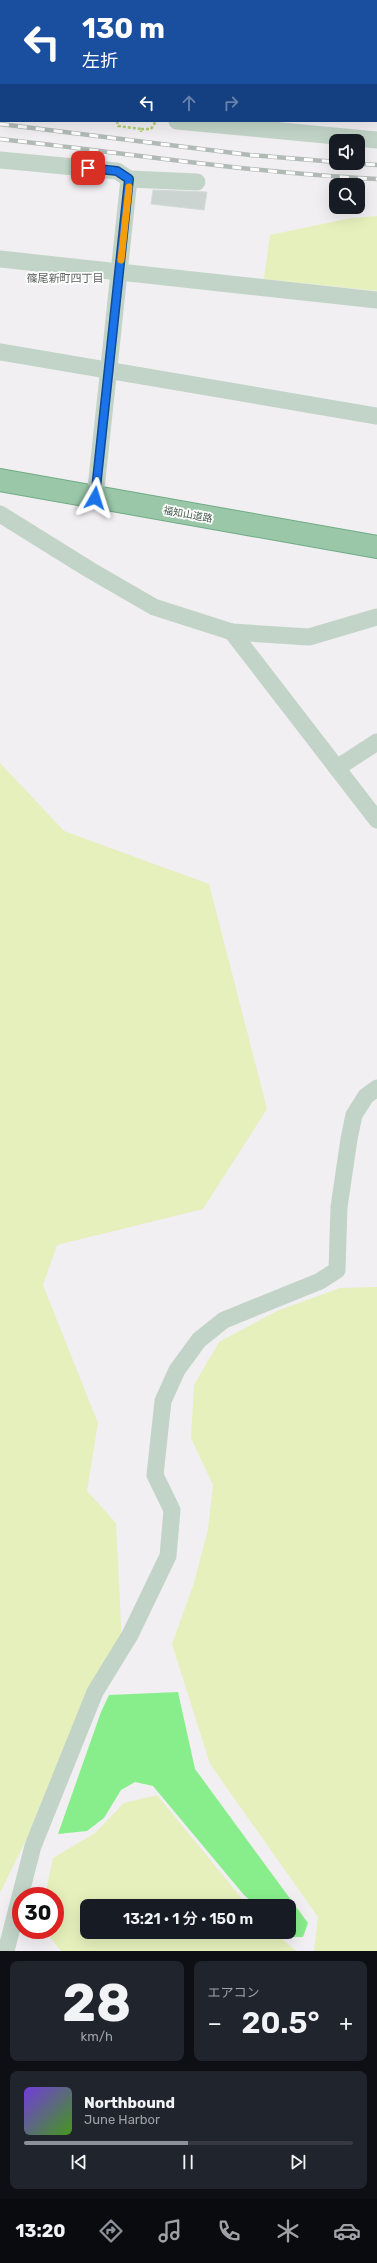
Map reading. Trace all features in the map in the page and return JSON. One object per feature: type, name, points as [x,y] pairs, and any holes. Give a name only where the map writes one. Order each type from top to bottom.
[{"type":"highway","name":"福知山道路","points":[[0,480],[377,547]]},
{"type":"street","points":[[188,122],[377,140]]},
{"type":"street","points":[[0,160],[117,171],[129,179],[197,182]]},
{"type":"street","points":[[95,498],[110,369],[129,179]]},
{"type":"street","points":[[0,258],[377,300]]},
{"type":"street","points":[[0,352],[110,369],[377,416]]},
{"type":"street","points":[[0,514],[90,570],[154,607],[232,632],[310,637],[377,617]]},
{"type":"street","points":[[232,632],[377,820]]},
{"type":"street","points":[[337,768],[377,742]]},
{"type":"street","points":[[6,1951],[33,1846],[95,1692],[130,1635],[168,1556],[172,1510],[155,1475],[163,1401],[177,1370],[199,1340],[212,1329],[224,1320],[320,1281],[337,1270],[339,1207],[354,1114],[366,1096],[377,1088]]},
{"type":"path","points":[[117,122],[118,126],[141,131],[151,129],[155,122]]},
{"type":"shaded area","points":[[377,216],[377,291],[264,279],[270,235],[351,218]]},
{"type":"shaded area","points":[[0,763],[64,831],[209,884],[267,1109],[203,1209],[57,1245],[43,1285],[98,1423],[87,1491],[116,1523],[122,1644],[0,1893]]},
{"type":"shaded area","points":[[377,1287],[377,1951],[314,1951],[318,1917],[210,1764],[172,1644],[193,1586],[208,1530],[213,1485],[191,1438],[194,1385],[219,1342],[277,1311],[340,1288]]},
{"type":"shaded area","points":[[178,1692],[195,1769],[290,1899],[248,1899],[153,1786],[135,1782],[121,1790],[104,1818],[87,1831],[58,1834],[101,1712],[109,1695]]},
{"type":"shaded area","points":[[157,1795],[242,1899],[80,1899],[80,1939],[282,1939],[296,1951],[61,1951],[51,1939],[64,1939],[64,1887],[47,1887],[53,1858],[95,1833],[124,1803]]},
{"type":"shaded area","points":[[296,1907],[308,1923],[303,1937],[296,1937]]},
{"type":"building","points":[[153,190],[207,192],[204,210],[151,204]]},
{"type":"railway","points":[[0,124],[250,155],[329,161]]},
{"type":"railway","points":[[0,139],[283,172],[377,179]]},
{"type":"railway","points":[[365,164],[377,165]]},
{"type":"slow traffic","points":[[121,260],[129,187]]},
{"type":"district","name":"篠尾新町四丁目","points":[[65,278]]},
{"type":"route","points":[[88,168],[117,171],[129,179],[110,369],[95,498]]}]
